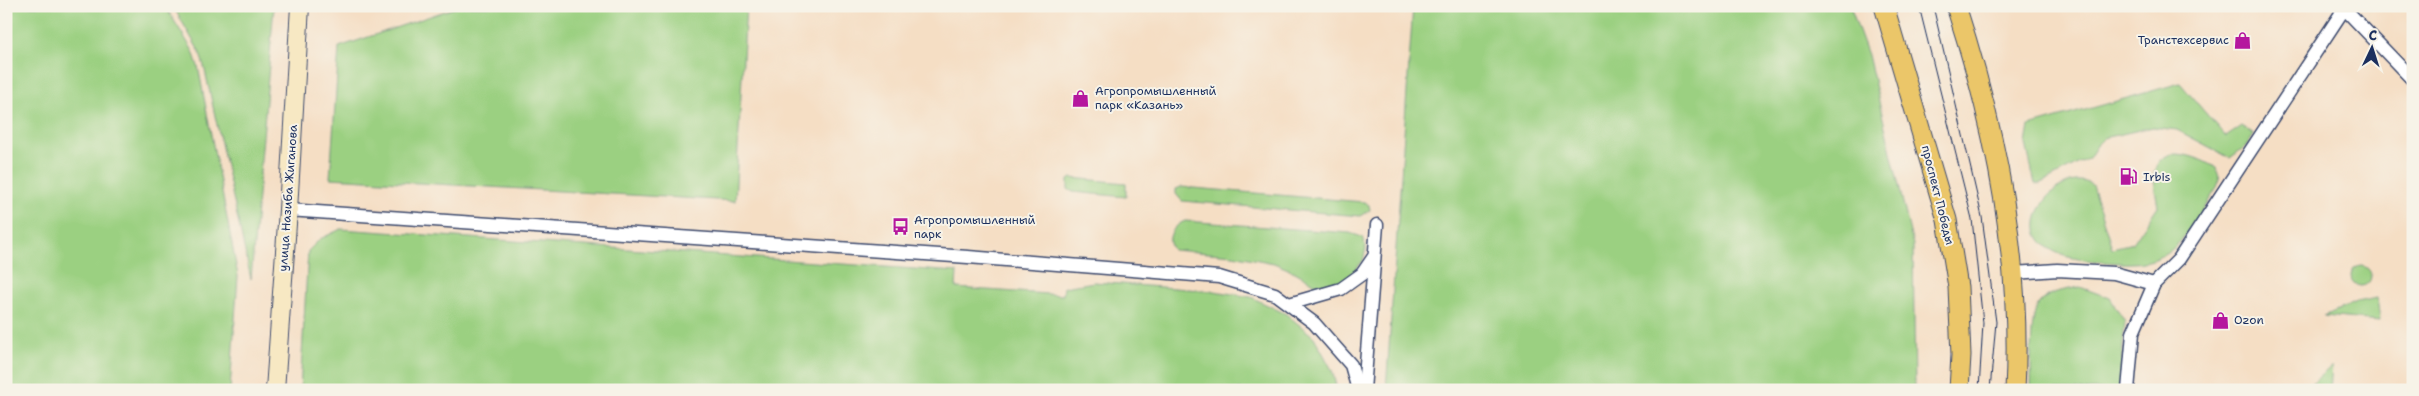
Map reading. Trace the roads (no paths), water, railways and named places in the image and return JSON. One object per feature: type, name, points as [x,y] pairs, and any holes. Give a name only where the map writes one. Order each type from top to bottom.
[{"type":"main road","name":"проспект Победы","points":[[1884,6],[1946,220],[1958,287],[1961,355],[1959,390]]},
{"type":"main road","points":[[1956,6],[1973,56],[2004,197],[2013,273],[2017,359],[2015,390]]},
{"type":"street","name":"улица Назиба Жиганова","points":[[275,390],[300,6]]},
{"type":"street","points":[[2128,390],[2133,333],[2154,284],[2179,259],[2345,7],[2413,80]]},
{"type":"street","points":[[288,210],[1150,270],[1219,277],[1275,294],[1314,323],[1351,366],[1358,390]]},
{"type":"street","points":[[1364,390],[1377,225]]},
{"type":"street","points":[[1288,304],[1341,289],[1362,274],[1374,256]]},
{"type":"street","points":[[2013,273],[2057,270],[2114,273],[2154,284]]},
{"type":"tram line","points":[[1919,6],[1972,219],[1983,323],[1979,390]]},
{"type":"tram line","points":[[1933,6],[1982,217],[1996,322],[1990,390]]},
{"type":"place","name":"Транстехсервис","points":[[2243,40]]},
{"type":"place","name":"Агропромышленный парк «Казань»","points":[[1081,98]]},
{"type":"place","name":"Irbis","points":[[2129,177]]},
{"type":"place","name":"Агропромышленный парк","points":[[900,227]]},
{"type":"place","name":"Ozon","points":[[2220,320]]}]
